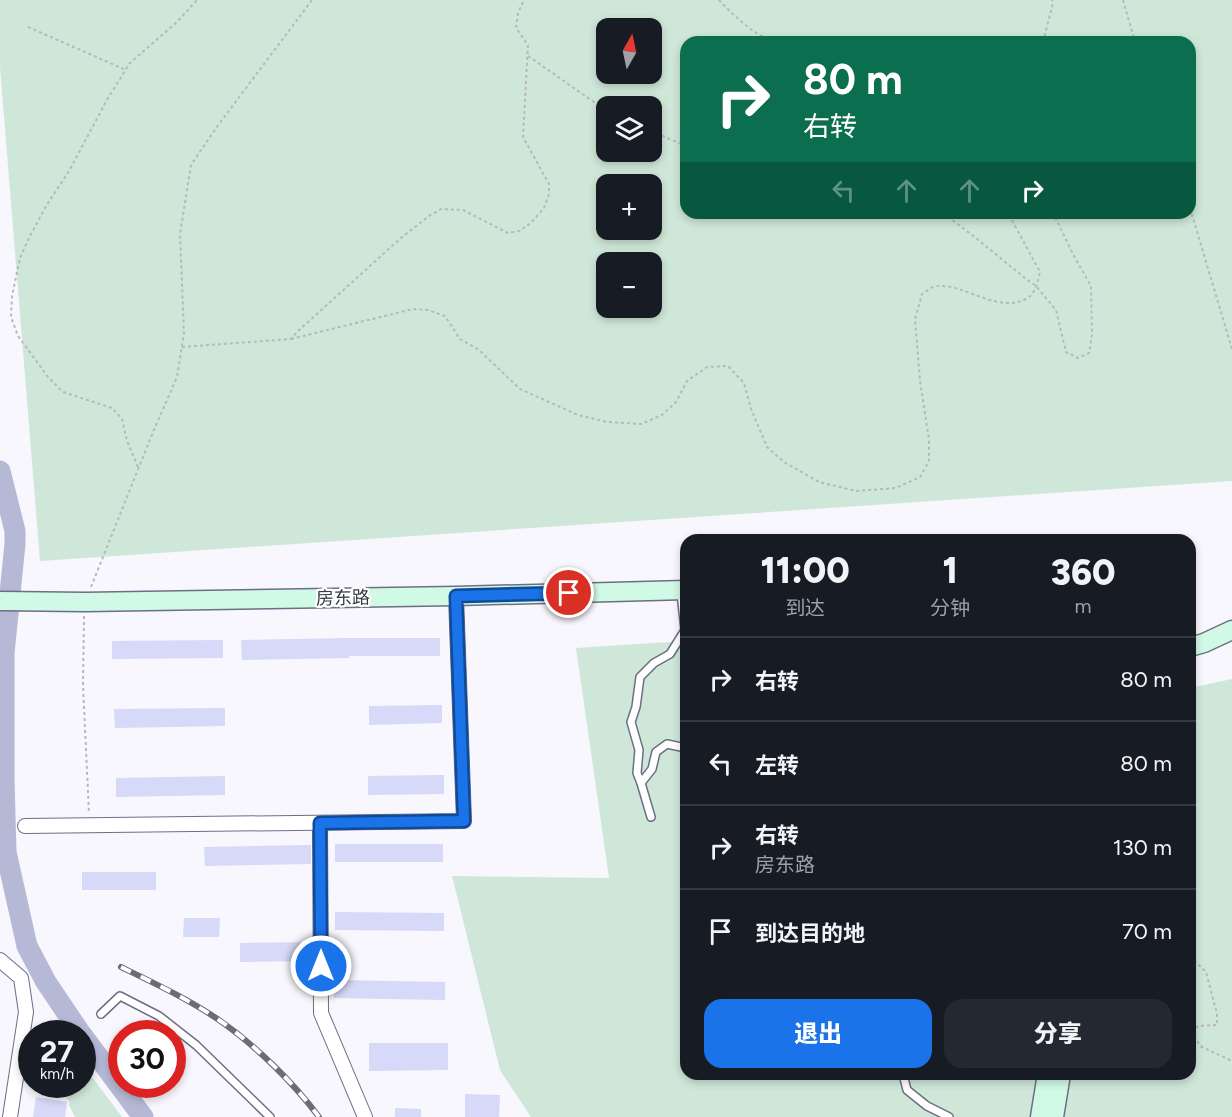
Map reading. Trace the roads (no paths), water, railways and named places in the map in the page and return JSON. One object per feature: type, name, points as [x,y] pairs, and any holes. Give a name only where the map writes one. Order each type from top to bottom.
[{"type":"main road","name":"房东路","points":[[0,602],[456,596],[680,590]]},
{"type":"main road","points":[[1196,645],[1232,630]]},
{"type":"main road","points":[[1040,1117],[1046,1080]]},
{"type":"main road","points":[[1054,1117],[1060,1080]]},
{"type":"street","points":[[26,826],[464,821],[456,596]]},
{"type":"street","points":[[320,823],[321,1013],[365,1117]]},
{"type":"street","points":[[0,960],[21,978],[26,1012],[10,1117]]},
{"type":"lane","points":[[651,816],[637,773],[639,750],[631,722],[636,707],[640,677],[654,663],[670,654],[680,638]]},
{"type":"lane","points":[[641,783],[652,769],[657,752],[667,744],[680,747]]},
{"type":"lane","points":[[101,1014],[120,996],[159,1016],[196,1045],[270,1117]]},
{"type":"lane","points":[[904,1080],[907,1090],[927,1106],[948,1117]]},
{"type":"waterway","points":[[0,471],[15,531],[4,653],[6,852],[27,946],[46,982],[72,1020]]},
{"type":"waterway","points":[[96,1054],[143,1117]]},
{"type":"railway","points":[[121,967],[183,998],[233,1030],[260,1052],[319,1117]]}]
